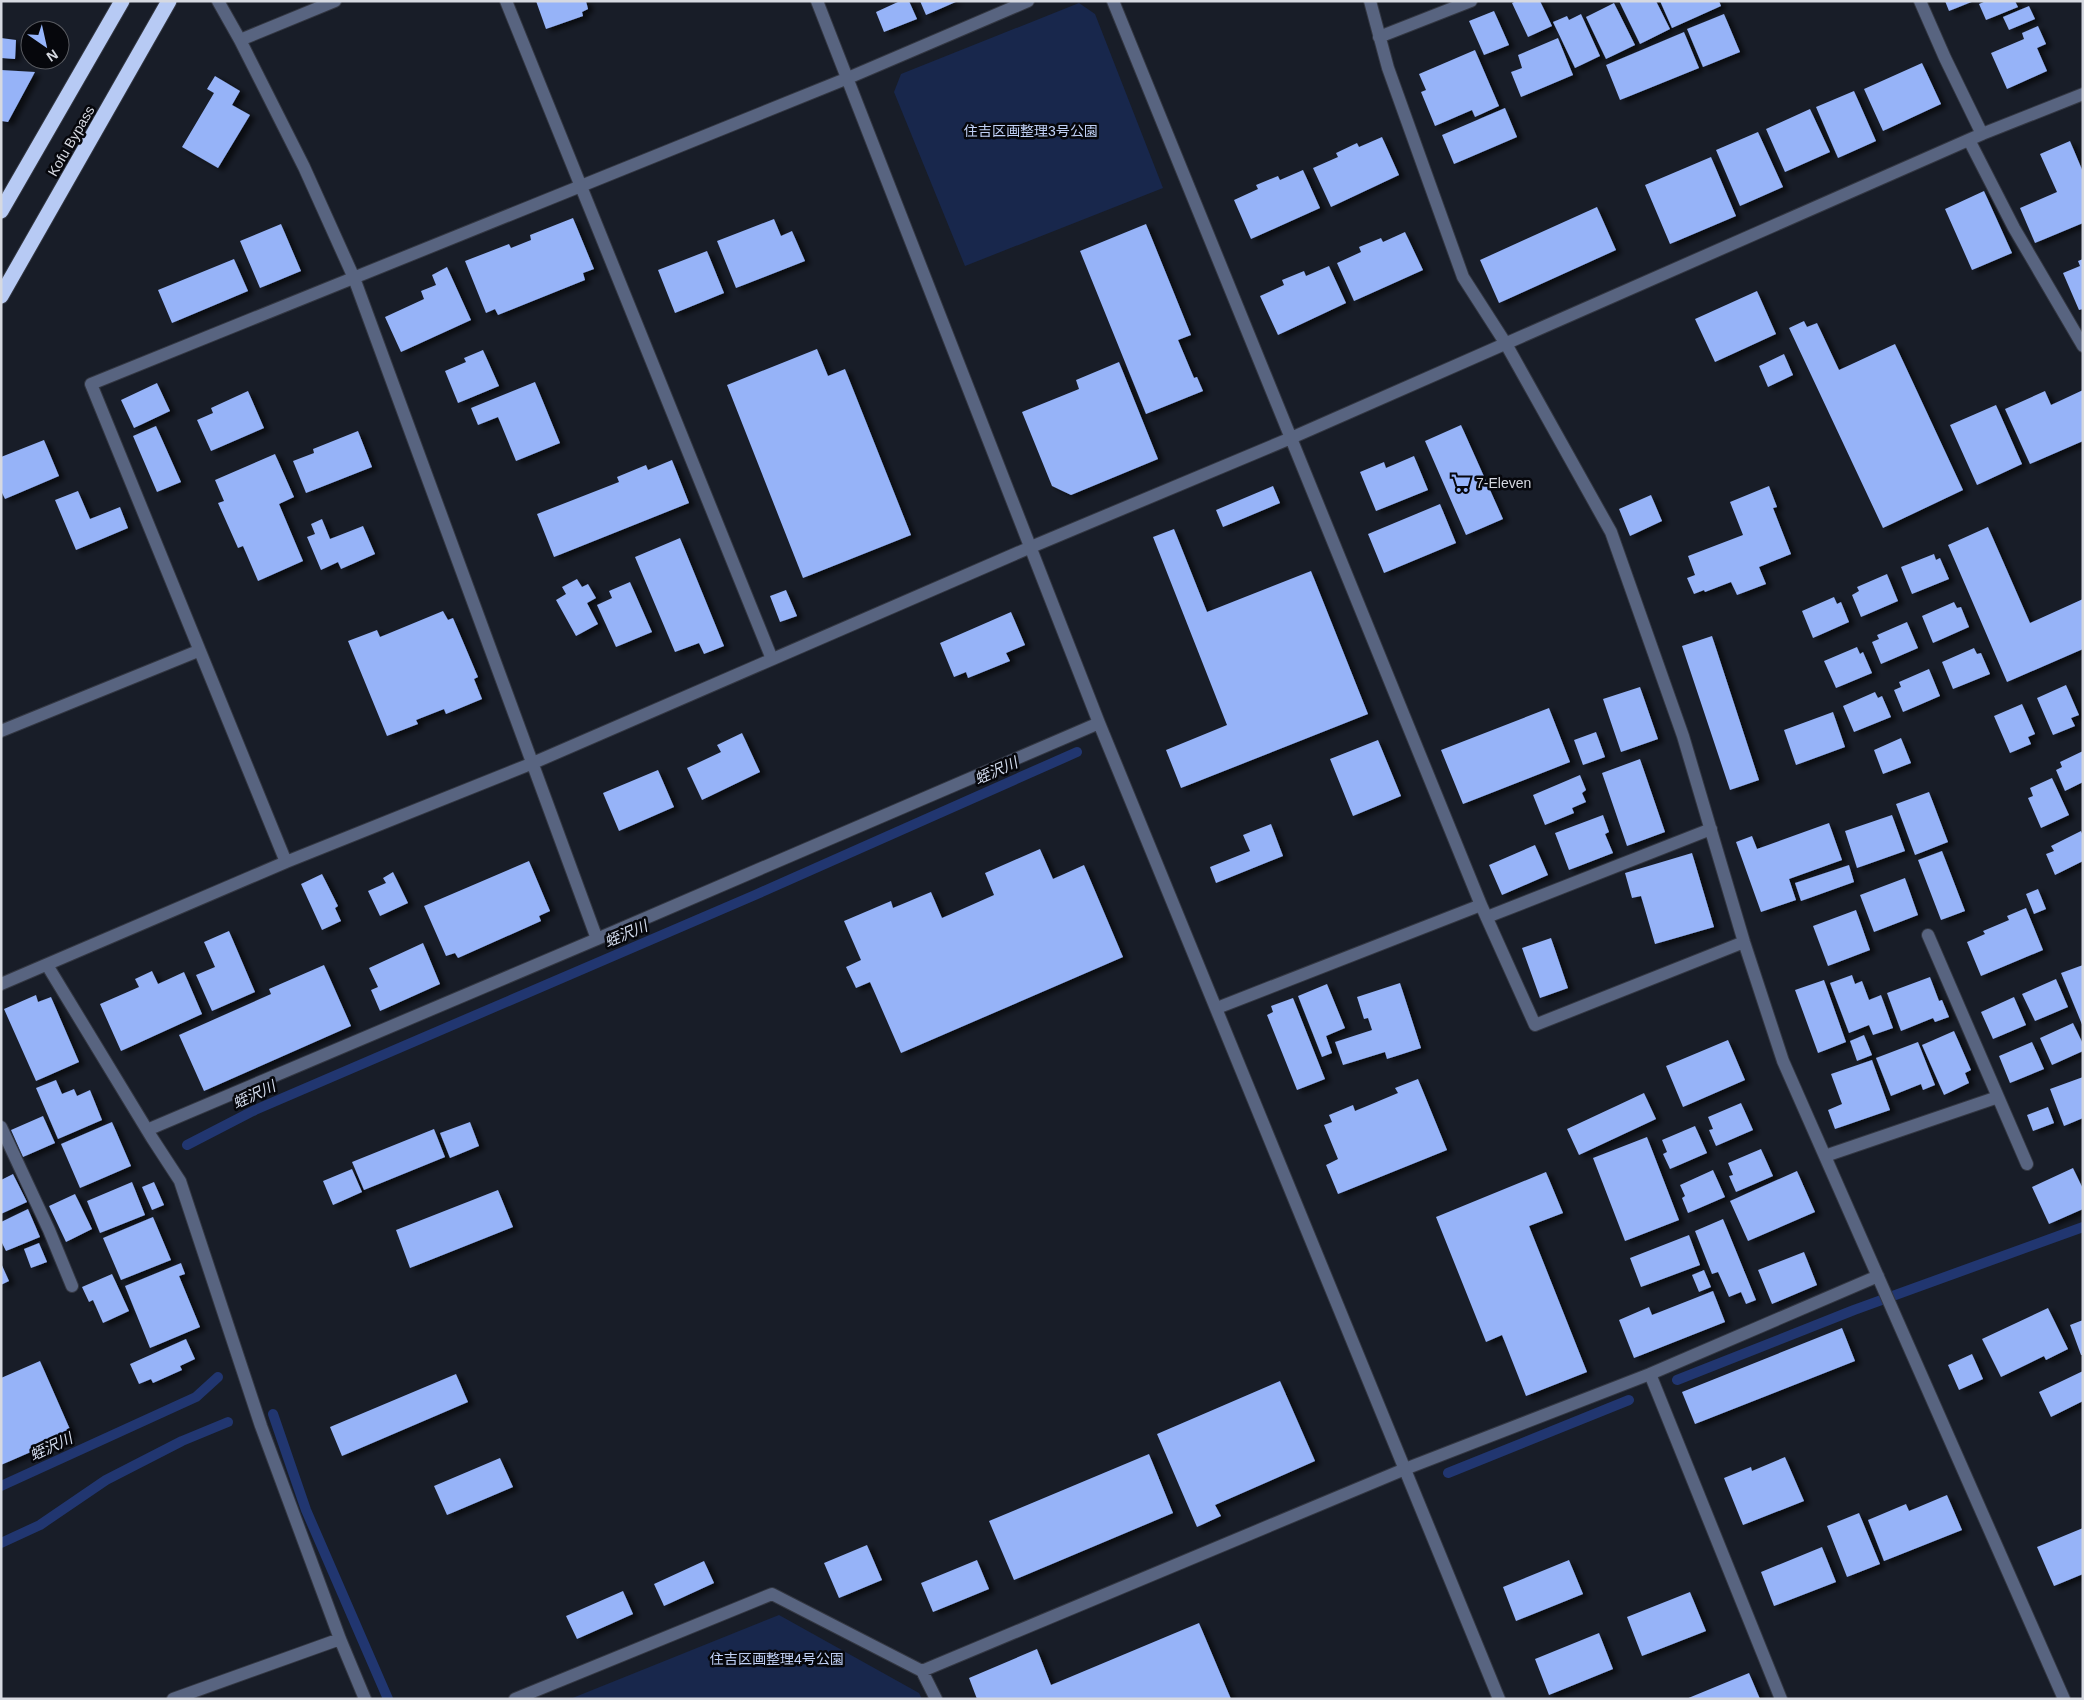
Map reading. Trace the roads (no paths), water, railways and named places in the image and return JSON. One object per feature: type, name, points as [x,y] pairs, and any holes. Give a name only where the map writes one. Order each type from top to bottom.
[{"type":"highway","name":"Kofu Bypass","points":[[1,211],[122,1]]},
{"type":"highway","name":"Kofu Bypass","points":[[1,296],[169,1]]},
{"type":"street","points":[[218,1],[240,40],[304,167],[354,278],[597,939]]},
{"type":"street","points":[[240,40],[336,1]]},
{"type":"street","points":[[506,1],[582,185],[772,660]]},
{"type":"street","points":[[817,1],[1099,723],[1499,1699]]},
{"type":"street","points":[[286,862],[91,384],[848,78],[1028,1]]},
{"type":"street","points":[[1113,1],[1481,905],[1535,1025],[1744,942]]},
{"type":"street","points":[[1370,1],[1388,68],[1463,278],[1506,344],[1611,532],[1683,736],[1744,942],[1783,1061],[2064,1699]]},
{"type":"street","points":[[1379,37],[1471,1]]},
{"type":"street","points":[[1920,1],[1982,134]]},
{"type":"street","points":[[1,984],[286,862],[532,763],[1030,547],[1291,438],[1982,134],[2083,94]]},
{"type":"street","points":[[1969,140],[2014,228],[2083,346]]},
{"type":"street","points":[[1,731],[198,650]]},
{"type":"street","points":[[147,1130],[1099,723]]},
{"type":"street","points":[[1487,917],[1711,830]]},
{"type":"street","points":[[1217,1008],[1481,905]]},
{"type":"street","points":[[1928,935],[2027,1164]]},
{"type":"street","points":[[47,965],[180,1181],[261,1426],[340,1639],[365,1699]]},
{"type":"street","points":[[1825,1156],[1998,1097]]},
{"type":"street","points":[[1,1127],[49,1230],[72,1286]]},
{"type":"street","points":[[922,1671],[1405,1469],[1650,1374],[1880,1281]]},
{"type":"street","points":[[1650,1374],[1781,1699]]},
{"type":"street","points":[[515,1699],[772,1594],[922,1671],[936,1699]]},
{"type":"street","points":[[173,1699],[340,1639]]},
{"type":"waterway","name":"蛭沢川","points":[[187,1145],[255,1110],[755,895],[1077,752]]},
{"type":"waterway","points":[[1677,1380],[1854,1310],[2083,1227]]},
{"type":"waterway","name":"蛭沢川","points":[[1,1486],[196,1397],[218,1377]]},
{"type":"waterway","points":[[1448,1473],[1629,1400]]},
{"type":"waterway","points":[[273,1414],[306,1510],[388,1699]]},
{"type":"waterway","points":[[1,1543],[40,1525],[106,1480],[182,1441],[228,1422]]},
{"type":"place","name":"7-Eleven","points":[[1461,483]]},
{"type":"park label","name":"住吉区画整理3号公園","points":[[1031,131]]},
{"type":"park label","name":"住吉区画整理4号公園","points":[[777,1659]]}]
